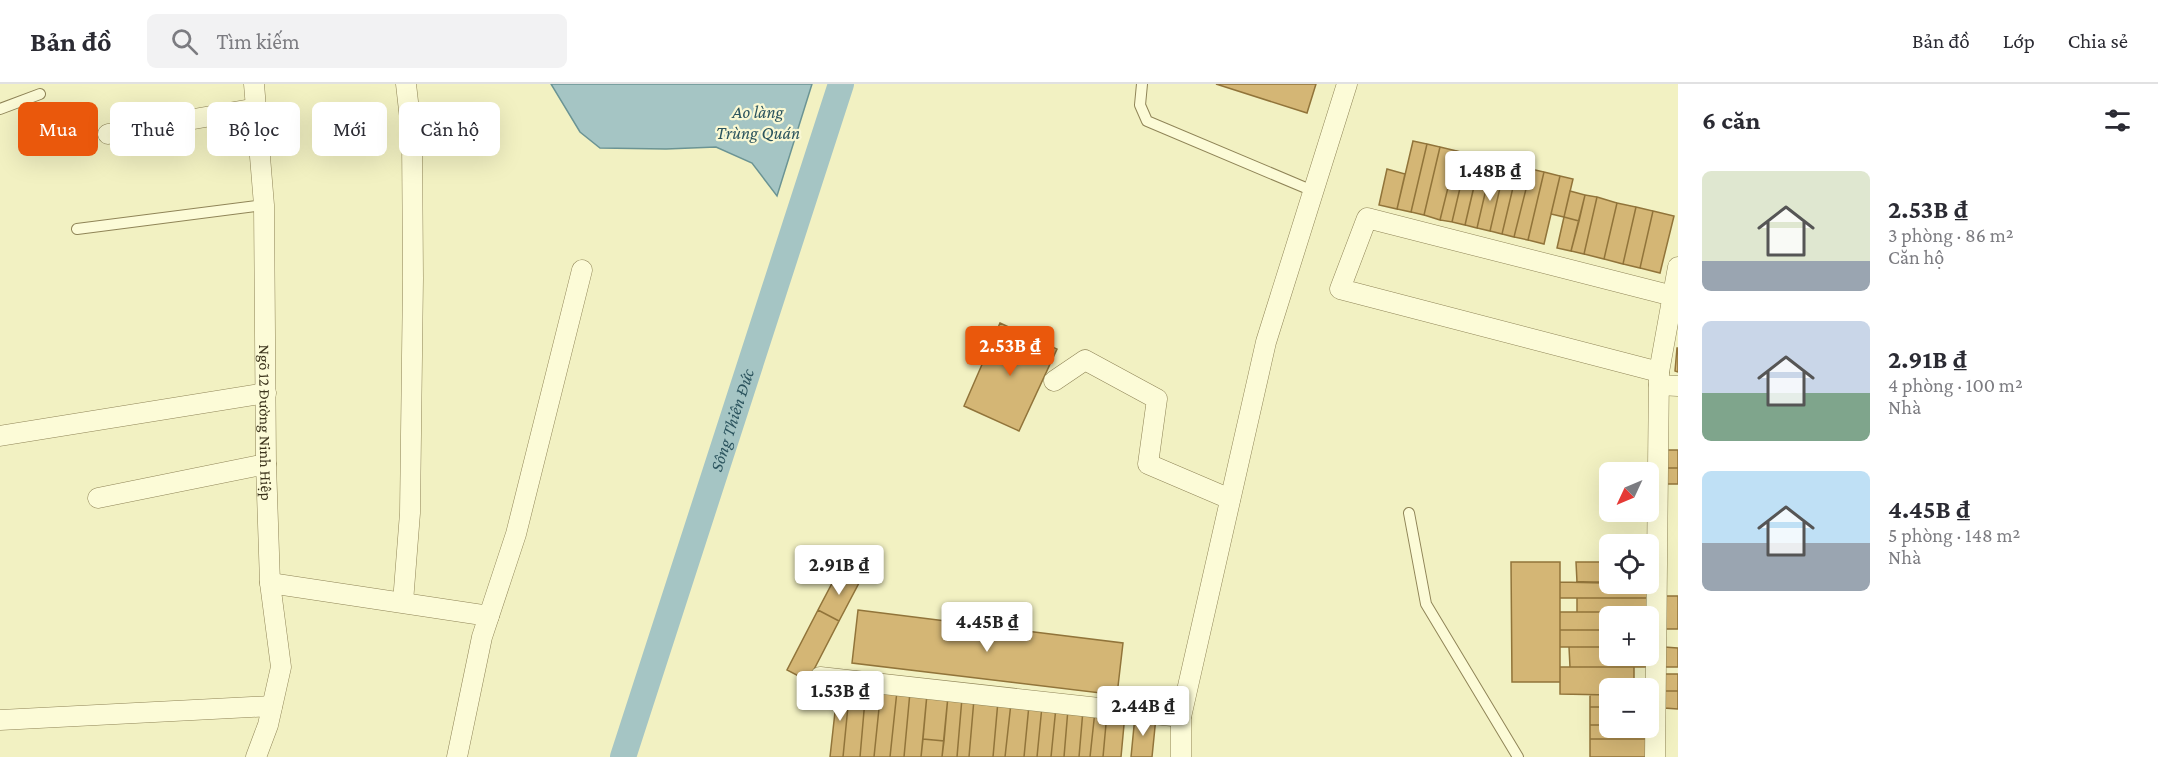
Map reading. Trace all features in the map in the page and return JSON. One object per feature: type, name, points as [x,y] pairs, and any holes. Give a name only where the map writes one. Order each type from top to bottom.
[{"type":"street","name":"Ngõ 12 Đường Ninh Hiệp","points":[[254,84],[256,102]]},
{"type":"street","points":[[403,602],[410,513],[413,278],[412,137],[406,84]]},
{"type":"street","points":[[1181,757],[1180,717],[1266,342],[1347,84]]},
{"type":"street","points":[[108,134],[207,117]]},
{"type":"street","name":"Ngõ 12 Đường Ninh Hiệp","points":[[256,757],[268,725],[281,667],[270,583],[266,464],[264,205],[260,156]]},
{"type":"street","points":[[1665,381],[1340,290],[1367,218],[1672,296]]},
{"type":"street","points":[[1655,757],[1665,381],[1672,296],[1678,267]]},
{"type":"street","points":[[457,757],[482,637],[516,534],[582,270]]},
{"type":"street","points":[[1054,381],[1085,360],[1157,399],[1148,464],[1230,499]]},
{"type":"street","points":[[0,435],[266,393]]},
{"type":"street","points":[[98,498],[266,464]]},
{"type":"street","points":[[270,583],[489,616]]},
{"type":"street","points":[[820,677],[1180,717]]},
{"type":"street","points":[[0,720],[273,706]]},
{"type":"lane","points":[[1142,84],[1140,105],[1147,121],[1313,191]]},
{"type":"lane","points":[[0,109],[40,94]]},
{"type":"lane","points":[[77,229],[264,205]]},
{"type":"lane","points":[[1409,513],[1426,604],[1518,757]]},
{"type":"water","name":"Ao làng Trùng Quán","points":[[551,84],[812,84],[777,196],[752,163],[716,147],[600,148],[580,132]]},
{"type":"building","points":[[1216,84],[1316,84],[1307,113]]},
{"type":"building","points":[[1413,141],[1427,144],[1411,212],[1397,209]]},
{"type":"building","points":[[1427,144],[1440,147],[1424,215],[1411,212]]},
{"type":"building","points":[[1440,147],[1457,151],[1440,220],[1424,215]]},
{"type":"building","points":[[1457,151],[1468,154],[1452,222],[1440,220]]},
{"type":"building","points":[[1468,154],[1481,157],[1465,225],[1452,222]]},
{"type":"building","points":[[1519,166],[1531,169],[1528,181],[1515,179]]},
{"type":"building","points":[[1387,169],[1405,174],[1397,209],[1379,205]]},
{"type":"building","points":[[1478,169],[1490,172],[1477,228],[1465,225]]},
{"type":"building","points":[[1531,169],[1544,172],[1528,240],[1514,237]]},
{"type":"building","points":[[1490,172],[1503,175],[1490,231],[1477,228]]},
{"type":"building","points":[[1544,172],[1560,176],[1544,244],[1528,240]]},
{"type":"building","points":[[1503,175],[1515,179],[1502,234],[1490,231]]},
{"type":"building","points":[[1560,176],[1573,179],[1564,217],[1551,214]]},
{"type":"building","points":[[1515,179],[1528,181],[1514,237],[1502,234]]},
{"type":"building","points":[[1570,191],[1585,195],[1579,221],[1564,217]]},
{"type":"building","points":[[1585,195],[1597,197],[1584,254],[1571,251]]},
{"type":"building","points":[[1597,197],[1617,203],[1604,259],[1584,254]]},
{"type":"building","points":[[1617,203],[1636,207],[1623,264],[1604,259]]},
{"type":"building","points":[[1636,207],[1653,211],[1640,268],[1623,264]]},
{"type":"building","points":[[1653,211],[1674,216],[1660,273],[1640,268]]},
{"type":"building","points":[[1564,217],[1579,221],[1571,251],[1557,248]]},
{"type":"building","points":[[1000,323],[1057,349],[1019,431],[964,406]]},
{"type":"building","points":[[1678,348],[1678,372],[1675,371]]},
{"type":"building","points":[[1663,450],[1678,450],[1678,468],[1663,468]]},
{"type":"building","points":[[1663,468],[1678,468],[1678,484],[1663,484]]},
{"type":"building","points":[[1511,562],[1560,562],[1560,682],[1512,682]]},
{"type":"building","points":[[1576,562],[1599,562],[1599,582],[1577,582]]},
{"type":"building","points":[[839,570],[860,581],[839,621],[818,610]]},
{"type":"building","points":[[1560,582],[1599,583],[1599,594],[1649,594],[1650,598],[1560,598]]},
{"type":"building","points":[[1664,596],[1678,596],[1678,629],[1664,629]]},
{"type":"building","points":[[1577,598],[1650,598],[1651,606],[1599,606],[1599,612],[1577,612]]},
{"type":"building","points":[[818,610],[839,621],[808,681],[787,670]]},
{"type":"building","points":[[858,610],[1123,643],[1117,695],[852,663]]},
{"type":"building","points":[[1560,612],[1599,612],[1599,630],[1560,630]]},
{"type":"building","points":[[1560,630],[1599,630],[1599,647],[1560,647]]},
{"type":"building","points":[[1569,647],[1599,647],[1599,666],[1651,667],[1570,667]]},
{"type":"building","points":[[1664,647],[1678,648],[1678,667],[1664,667]]},
{"type":"building","points":[[1560,667],[1634,667],[1634,678],[1599,678],[1599,695],[1560,694]]},
{"type":"building","points":[[1664,674],[1678,674],[1678,691],[1664,691]]},
{"type":"building","points":[[838,685],[850,686],[843,757],[830,757]]},
{"type":"building","points":[[850,686],[866,688],[860,757],[843,757]]},
{"type":"building","points":[[866,688],[881,689],[874,757],[860,757]]},
{"type":"building","points":[[881,689],[897,691],[890,757],[874,757]]},
{"type":"building","points":[[897,691],[910,692],[904,757],[890,757]]},
{"type":"building","points":[[1664,691],[1678,691],[1678,709],[1664,708]]},
{"type":"building","points":[[910,692],[927,694],[921,757],[904,757]]},
{"type":"building","points":[[927,694],[948,696],[944,741],[923,739]]},
{"type":"building","points":[[1590,695],[1599,695],[1599,707],[1590,707]]},
{"type":"building","points":[[948,696],[962,698],[957,757],[942,757]]},
{"type":"building","points":[[962,698],[974,699],[969,757],[957,757]]},
{"type":"building","points":[[974,699],[998,701],[993,757],[969,757]]},
{"type":"building","points":[[998,701],[1011,703],[1005,757],[993,757]]},
{"type":"building","points":[[1011,703],[1029,705],[1024,757],[1005,757]]},
{"type":"building","points":[[1029,705],[1042,706],[1037,757],[1024,757]]},
{"type":"building","points":[[1042,706],[1056,707],[1051,757],[1037,757]]},
{"type":"building","points":[[1056,707],[1068,709],[1064,757],[1051,757]]},
{"type":"building","points":[[1590,707],[1599,707],[1599,725],[1590,725]]},
{"type":"building","points":[[1068,709],[1083,710],[1079,757],[1064,757]]},
{"type":"building","points":[[1083,710],[1095,711],[1090,757],[1079,757]]},
{"type":"building","points":[[1095,711],[1107,713],[1103,757],[1090,757]]},
{"type":"building","points":[[1107,713],[1125,714],[1121,757],[1103,757]]},
{"type":"building","points":[[1135,716],[1156,717],[1152,757],[1131,757]]},
{"type":"building","points":[[1590,725],[1599,725],[1599,738],[1649,739],[1590,739]]},
{"type":"building","points":[[923,739],[944,741],[942,757],[921,757]]},
{"type":"building","points":[[1590,739],[1649,739],[1648,757],[1590,757]]},
{"type":"waterway","name":"Sông Thiên Đức","points":[[623,757],[841,84]]}]
